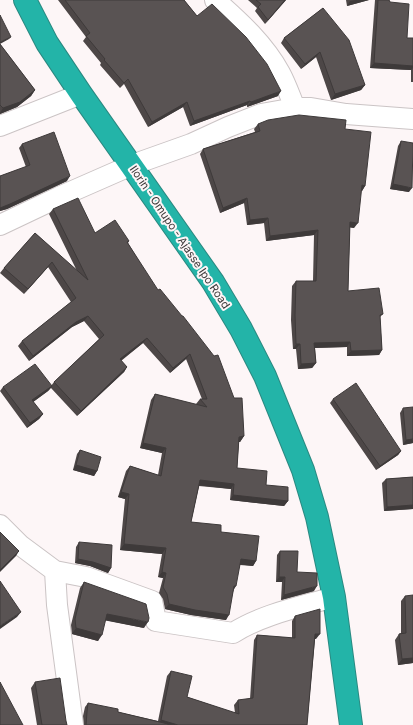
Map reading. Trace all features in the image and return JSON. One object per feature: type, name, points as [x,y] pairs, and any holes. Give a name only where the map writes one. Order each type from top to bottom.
[{"type":"highway","name":"Ilorin - Omupo - Ajasse Ipo Road","points":[[25,0],[47,43],[81,94],[132,165],[149,193],[184,239],[213,282],[241,329],[265,376],[303,470],[317,517],[334,597],[351,725]]},
{"type":"street","points":[[215,0],[243,25],[262,47],[280,74],[295,108]]},
{"type":"street","points":[[0,126],[81,94]]},
{"type":"street","points":[[0,225],[132,165],[191,144],[261,114],[295,108],[311,108],[346,114],[413,119]]},
{"type":"street","points":[[0,525],[20,545],[54,571],[86,578],[152,601],[156,620],[233,633],[246,625],[273,614],[334,597]]},
{"type":"street","points":[[54,571],[73,725]]},
{"type":"building","points":[[65,0],[184,0],[197,16],[212,4],[246,37],[267,64],[281,91],[194,121],[187,102],[152,122],[128,79],[124,83],[104,60],[105,59],[86,36],[90,33]]},
{"type":"building","points":[[256,0],[285,0],[268,20],[258,7],[261,4]]},
{"type":"building","points":[[378,0],[389,0],[390,2],[409,4],[407,38],[413,38],[413,66],[374,63]]},
{"type":"building","points":[[323,8],[349,40],[365,85],[335,94],[320,52],[305,64],[284,38]]},
{"type":"building","points":[[0,15],[11,37],[0,42]]},
{"type":"building","points":[[0,44],[35,90],[20,102],[3,108],[0,105]]},
{"type":"building","points":[[299,115],[346,120],[345,129],[371,132],[365,186],[362,185],[358,223],[350,222],[348,291],[379,288],[383,314],[380,315],[382,350],[351,351],[350,342],[314,343],[316,363],[301,364],[300,344],[296,344],[296,281],[316,281],[318,230],[270,236],[268,218],[250,220],[247,198],[223,208],[203,149],[260,131],[258,124],[268,120]]},
{"type":"building","points":[[54,132],[70,176],[0,208],[0,176],[30,165],[22,144]]},
{"type":"building","points":[[401,141],[413,143],[412,188],[393,184]]},
{"type":"building","points":[[78,198],[95,233],[115,220],[129,241],[127,242],[158,290],[160,289],[183,316],[214,356],[218,355],[234,398],[242,398],[244,436],[239,437],[237,468],[267,471],[266,485],[288,487],[288,501],[233,495],[234,484],[200,480],[191,522],[221,525],[221,532],[259,536],[256,561],[241,559],[229,615],[195,610],[169,604],[167,594],[163,587],[166,573],[162,572],[166,548],[124,544],[129,494],[121,492],[130,466],[161,476],[166,448],[143,443],[155,394],[207,407],[200,399],[207,399],[190,354],[173,368],[147,338],[120,359],[127,367],[81,411],[54,382],[104,335],[88,316],[76,322],[33,356],[22,341],[76,298],[52,262],[28,289],[4,268],[35,233],[88,280],[53,209]]},
{"type":"building","points":[[35,364],[52,386],[32,400],[43,414],[30,423],[3,387]]},
{"type":"building","points":[[356,383],[401,451],[380,466],[333,399]]},
{"type":"building","points":[[413,407],[413,439],[406,440],[403,408]]},
{"type":"building","points":[[80,450],[101,457],[97,471],[76,465]]},
{"type":"building","points":[[413,477],[413,505],[387,507],[386,479]]},
{"type":"building","points":[[0,532],[19,551],[0,570]]},
{"type":"building","points":[[79,542],[112,545],[111,568],[78,559]]},
{"type":"building","points":[[280,551],[298,551],[297,572],[317,573],[317,586],[284,595],[285,577],[279,577]]},
{"type":"building","points":[[0,581],[21,612],[0,626]]},
{"type":"building","points":[[84,582],[146,604],[149,618],[148,622],[107,614],[102,635],[76,628],[75,619]]},
{"type":"building","points":[[413,595],[413,658],[402,659],[399,634],[406,633],[405,596]]},
{"type":"building","points":[[320,609],[320,634],[315,634],[307,725],[178,725],[161,720],[171,671],[192,676],[187,697],[239,714],[238,700],[253,698],[257,635],[295,638],[295,616]]},
{"type":"building","points":[[60,678],[67,725],[42,725],[35,682]]},
{"type":"building","points":[[0,682],[23,725],[0,725]]},
{"type":"building","points":[[88,703],[118,709],[118,712],[168,725],[86,725]]}]
